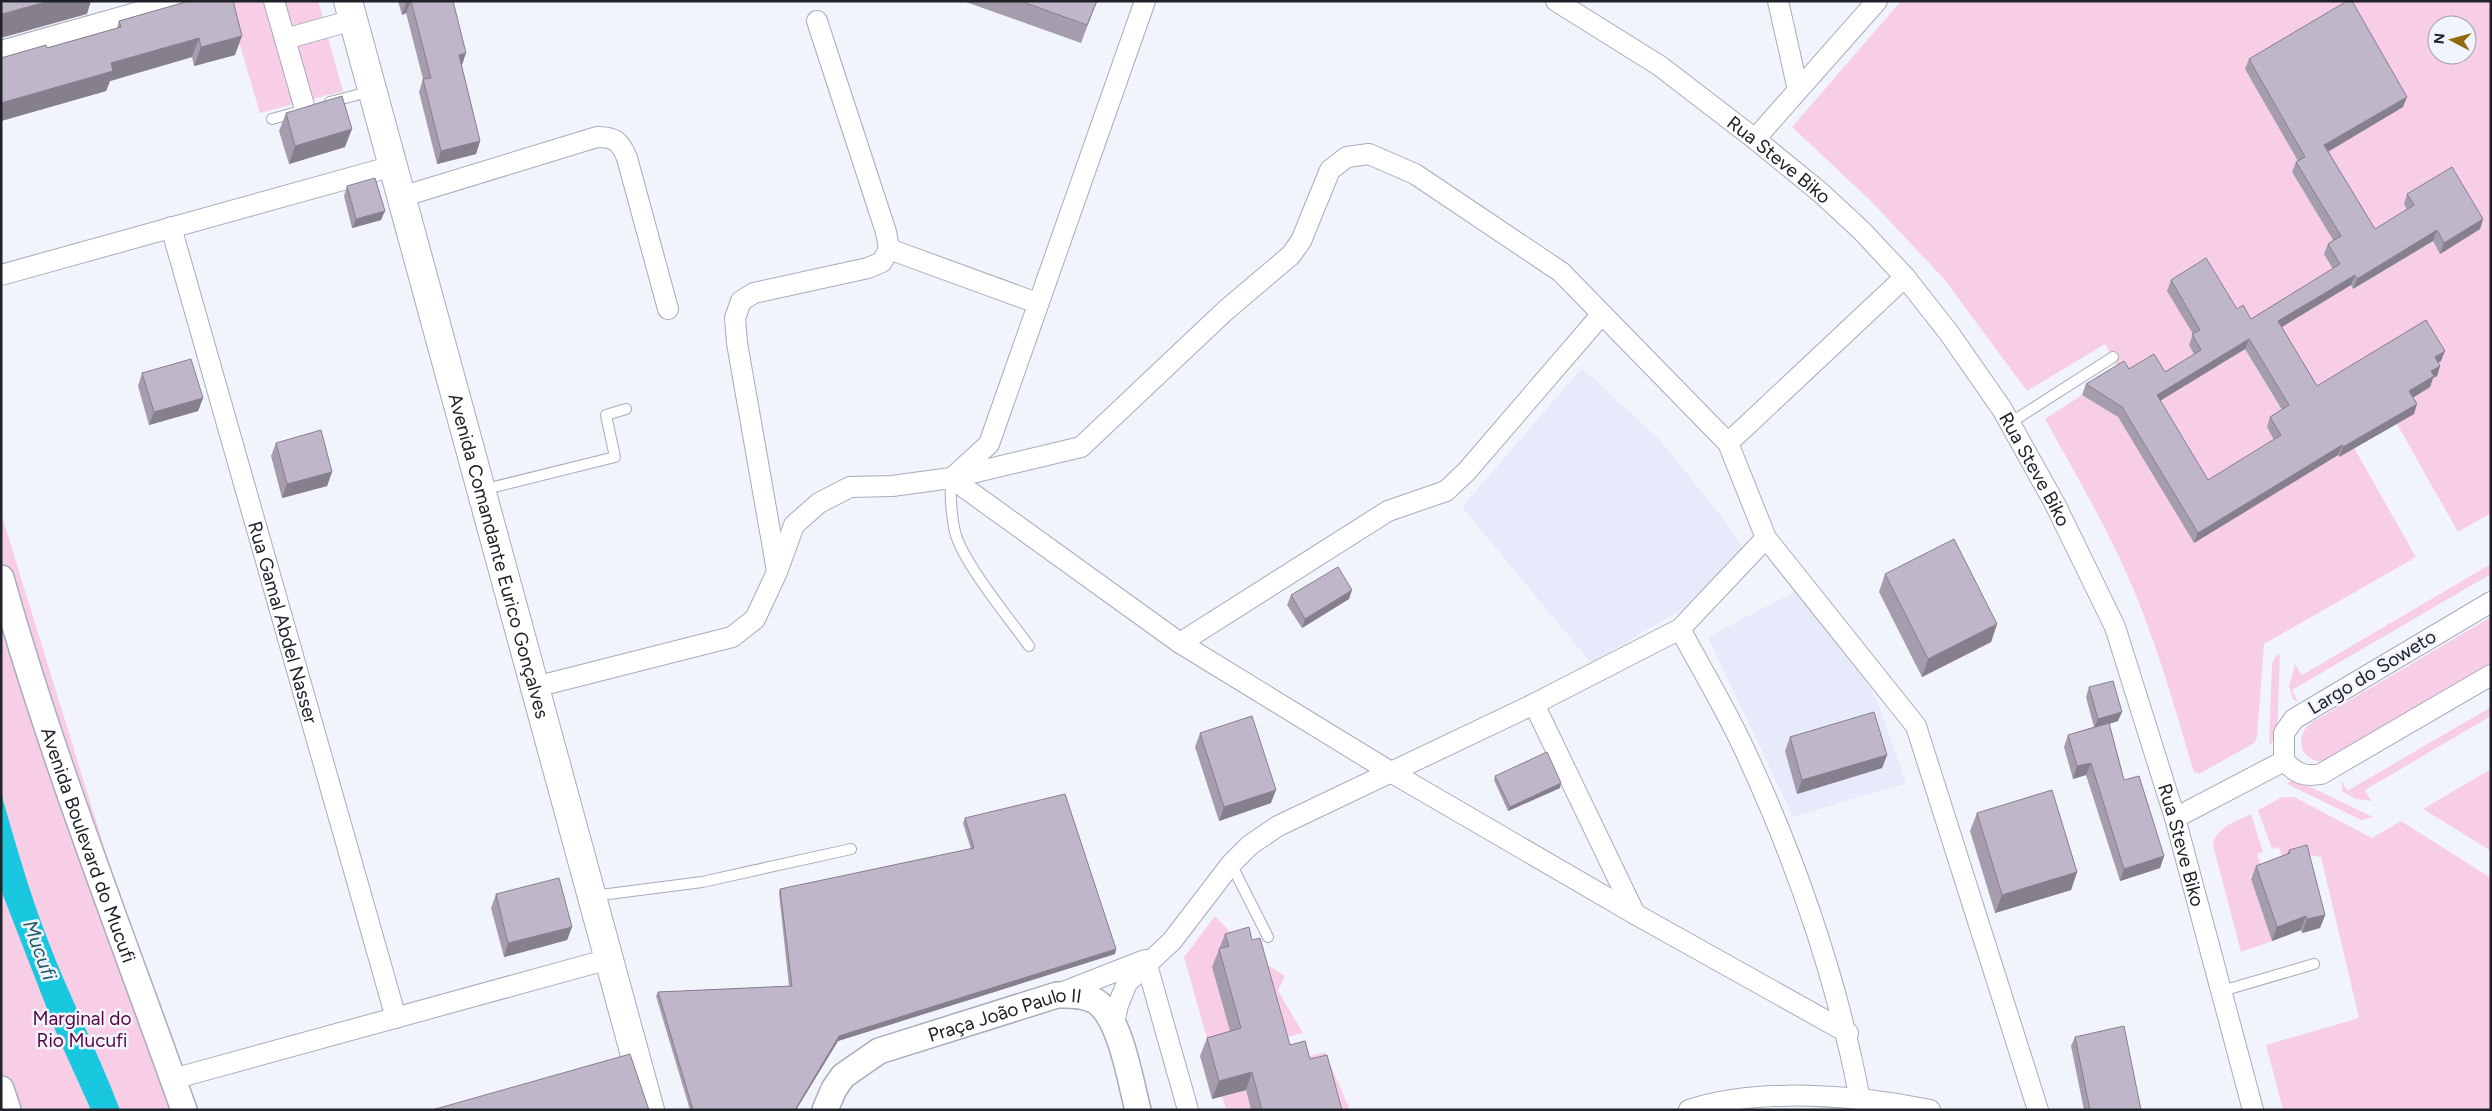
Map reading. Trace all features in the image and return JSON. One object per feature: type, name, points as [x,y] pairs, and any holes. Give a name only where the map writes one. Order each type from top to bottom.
[{"type":"main road","name":"Avenida Comandante Eurico Gonçalves","points":[[351,11],[650,1110]]},
{"type":"street","points":[[1,52],[116,10],[178,1]]},
{"type":"street","points":[[274,1],[285,39],[313,107]]},
{"type":"street","points":[[951,478],[989,444],[1037,303],[1145,1]]},
{"type":"street","name":"Rua Steve Biko","points":[[1556,1],[1660,66],[1755,139],[1821,193],[1862,231],[1905,277],[1949,333],[2010,423],[2056,504],[2114,627],[2175,818],[2253,1110]]},
{"type":"street","points":[[1778,1],[1798,90]]},
{"type":"street","points":[[1755,139],[1877,1]]},
{"type":"street","points":[[285,39],[351,11]]},
{"type":"street","points":[[777,572],[737,343],[735,318],[741,301],[754,293],[868,268],[882,262],[889,249],[886,232],[817,21]]},
{"type":"street","points":[[402,197],[597,137],[611,137],[621,143],[626,158],[668,309]]},
{"type":"street","points":[[535,686],[732,637],[755,619],[777,572],[794,526],[819,503],[850,487],[892,486],[951,478],[1082,447],[1226,311],[1291,256],[1301,241],[1330,170],[1347,157],[1368,154],[1415,174],[1560,272],[1728,443],[1766,538],[1916,726],[2038,1110]]},
{"type":"street","points":[[1,275],[393,166]]},
{"type":"street","name":"Rua Gamal Abdel Nasser","points":[[171,227],[396,1018]]},
{"type":"street","points":[[889,249],[1037,303]]},
{"type":"street","points":[[1728,443],[1905,277]]},
{"type":"street","points":[[1180,643],[1388,511],[1446,491],[1467,471],[1602,314]]},
{"type":"street","points":[[951,478],[1180,643],[1389,772],[1635,914],[1848,1033]]},
{"type":"street","points":[[1114,1023],[1118,1004],[1127,984],[1172,941],[1231,864],[1250,845],[1278,826],[1534,704],[1680,629],[1766,538]]},
{"type":"street","name":"Avenida Boulevard do Mucufi","points":[[1,578],[28,672],[57,761],[184,1110]]},
{"type":"street","name":"Largo do Soweto","points":[[2284,761],[2284,733],[2294,719],[2491,602]]},
{"type":"street","points":[[1680,629],[1746,752],[1798,875],[1848,1033],[1860,1099]]},
{"type":"street","points":[[2175,818],[2284,761],[2294,771],[2306,776],[2322,774],[2491,676]]},
{"type":"street","points":[[1534,704],[1635,914]]},
{"type":"street","points":[[173,1079],[609,959]]},
{"type":"street","points":[[1057,994],[1152,960]]},
{"type":"street","points":[[1152,960],[1188,1110]]},
{"type":"street","name":"Praça João Paulo II","points":[[825,1108],[843,1076],[879,1051],[1057,994],[1080,995],[1092,999],[1103,1007],[1114,1023],[1138,1110]]},
{"type":"street","points":[[1,1089],[8,1110]]},
{"type":"street","points":[[1689,1110],[1710,1103],[1756,1096],[1797,1103],[1860,1099],[1892,1102],[1930,1110]]},
{"type":"lane","points":[[272,119],[373,90]]},
{"type":"lane","points":[[2010,423],[2112,358]]},
{"type":"lane","points":[[481,491],[615,457],[606,415],[626,409]]},
{"type":"lane","points":[[951,478],[951,511],[955,534],[965,556],[1029,646]]},
{"type":"lane","points":[[592,896],[702,882],[851,849]]},
{"type":"lane","points":[[1231,864],[1268,937]]},
{"type":"lane","points":[[2222,991],[2314,964]]},
{"type":"shaded area","points":[[1582,368],[1660,440],[1728,525],[1754,567],[1591,663],[1462,507]]},
{"type":"shaded area","points":[[1815,581],[1878,703],[1906,783],[1793,817],[1708,637]]},
{"type":"green space","points":[[269,1],[298,103],[260,113],[227,2]]},
{"type":"green space","points":[[281,1],[318,1],[324,21],[290,31]]},
{"type":"green space","points":[[1901,1],[2491,1],[2491,513],[2458,532],[2397,424],[2413,414],[2314,397],[2275,331],[2351,285],[2354,289],[2433,241],[2441,253],[2480,229],[2404,204],[2410,215],[2353,250],[2326,165],[2347,10],[2301,167],[2292,172],[2337,246],[2337,275],[2247,329],[2196,340],[2198,360],[2161,382],[2120,372],[2105,344],[2027,391],[1944,279],[1871,201],[1792,127]]},
{"type":"green space","points":[[327,34],[343,91],[309,100],[294,44]]},
{"type":"green space","points":[[2245,349],[2285,416],[2277,445],[2204,490],[2153,405]]},
{"type":"green space","points":[[2082,395],[2118,417],[2194,543],[2310,457],[2354,448],[2416,557],[2264,644],[2257,737],[2254,743],[2199,774],[2194,772],[2161,663],[2129,579],[2095,509],[2045,419]]},
{"type":"green space","name":"Marginal do Rio Mucufi","points":[[1,513],[106,853],[197,1110],[1,1110]]},
{"type":"green space","points":[[2491,564],[2491,574],[2292,690],[2298,702],[2293,699],[2289,686],[2295,664],[2302,675]]},
{"type":"green space","points":[[2491,617],[2491,663],[2325,761],[2317,761],[2305,754],[2301,742],[2302,735],[2311,723]]},
{"type":"green space","points":[[2280,654],[2277,736],[2269,746],[2272,664],[2276,656]]},
{"type":"green space","points":[[2491,707],[2491,716],[2365,790],[2371,801],[2356,799],[2343,792],[2341,780],[2347,791]]},
{"type":"green space","points":[[2491,769],[2491,851],[2423,809]]},
{"type":"green space","points":[[2291,781],[2300,782],[2373,817],[2361,820],[2287,784]]},
{"type":"green space","points":[[2282,797],[2294,797],[2372,838],[2401,821],[2491,878],[2491,1110],[2283,1110],[2266,1045],[2359,1018],[2321,857],[2302,854],[2283,859],[2279,847],[2272,849],[2258,810]]},
{"type":"green space","points":[[2251,814],[2263,852],[2257,854],[2263,870],[2250,876],[2272,941],[2241,952],[2213,845],[2222,829]]},
{"type":"green space","points":[[1215,916],[1242,945],[1234,1046],[1211,1053],[1184,957]]},
{"type":"green space","points":[[1254,956],[1285,976],[1278,991],[1303,1033],[1277,1040]]},
{"type":"green space","points":[[1325,1052],[1350,1110],[1331,1110],[1299,1059]]},
{"type":"green space","points":[[1246,1090],[1251,1110],[1226,1110],[1222,1096]]},
{"type":"water","name":"Mucufi","points":[[1,793],[28,884],[47,938],[120,1110],[91,1110],[58,1037],[1,890]]},
{"type":"building","points":[[1,1],[49,1],[2,14]]},
{"type":"building","points":[[189,1],[233,1],[242,36],[201,47],[199,38],[111,63],[113,71],[1,103],[1,58],[46,45],[47,48],[121,27],[119,21]]},
{"type":"building","points":[[411,1],[453,1],[466,53],[459,55],[480,141],[441,151],[423,79],[431,78]]},
{"type":"building","points":[[1020,1],[1097,1],[1087,25]]},
{"type":"building","points":[[2347,1],[2352,1],[2407,97],[2324,145],[2375,229],[2414,205],[2407,194],[2452,167],[2483,219],[2444,243],[2437,230],[2357,279],[2355,275],[2278,321],[2317,386],[2426,320],[2445,351],[2435,357],[2440,366],[2431,371],[2434,376],[2409,391],[2417,404],[2343,447],[2342,445],[2198,533],[2122,407],[2086,384],[2124,361],[2129,369],[2154,354],[2165,372],[2201,350],[2192,334],[2200,330],[2171,280],[2206,258],[2237,309],[2243,305],[2251,319],[2340,264],[2328,244],[2341,236],[2296,162],[2305,157],[2249,59]],"holes":[[[2249,339],[2289,405],[2270,417],[2281,435],[2208,480],[2157,395]]]},
{"type":"building","points":[[342,96],[352,129],[295,146],[286,113]]},
{"type":"building","points":[[375,178],[385,211],[356,219],[347,186]]},
{"type":"building","points":[[191,359],[203,398],[154,412],[142,373]]},
{"type":"building","points":[[321,430],[332,472],[287,484],[276,443]]},
{"type":"building","points":[[1954,539],[1997,624],[1928,659],[1885,574]]},
{"type":"building","points":[[1338,567],[1352,590],[1305,619],[1291,595]]},
{"type":"building","points":[[2113,681],[2122,712],[2098,719],[2089,687]]},
{"type":"building","points":[[1874,712],[1887,755],[1802,780],[1790,737]]},
{"type":"building","points":[[1252,716],[1276,790],[1224,807],[1200,733]]},
{"type":"building","points":[[2109,723],[2124,780],[2139,776],[2164,856],[2124,869],[2091,763],[2077,766],[2068,735]]},
{"type":"building","points":[[1547,752],[1561,783],[1510,807],[1495,776]]},
{"type":"building","points":[[2052,790],[2077,872],[2002,895],[1977,813]]},
{"type":"building","points":[[1065,794],[1116,949],[839,1036],[795,1110],[693,1110],[658,992],[792,986],[780,889],[974,848],[965,818]]},
{"type":"building","points":[[2307,845],[2325,915],[2307,919],[2306,916],[2277,927],[2256,866],[2290,853],[2289,850]]},
{"type":"building","points":[[559,878],[572,927],[508,943],[496,894]]},
{"type":"building","points":[[1249,927],[1252,940],[1260,938],[1290,1045],[1305,1041],[1310,1059],[1327,1055],[1342,1110],[1262,1110],[1252,1072],[1219,1081],[1207,1038],[1241,1028],[1219,949],[1229,946],[1225,934]]},
{"type":"building","points":[[2124,1026],[2141,1110],[2090,1110],[2075,1037]]},
{"type":"building","points":[[630,1054],[649,1110],[432,1110]]}]
